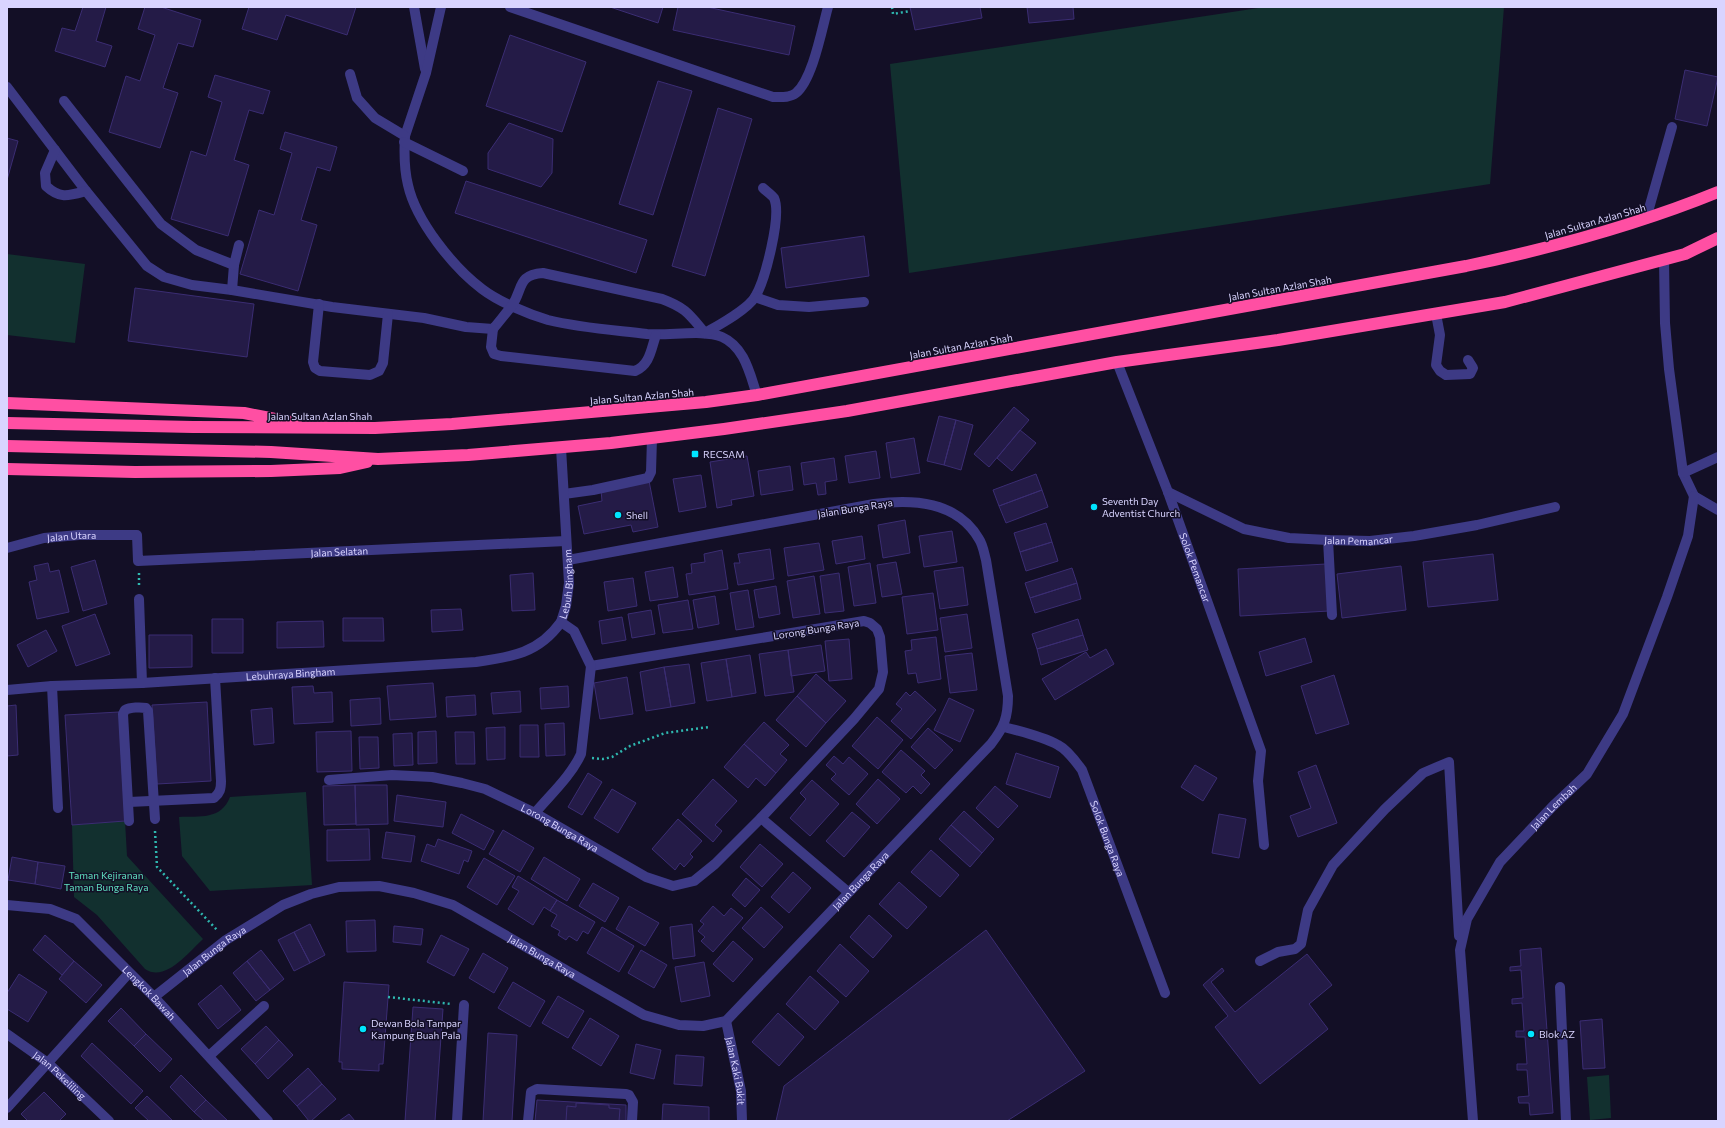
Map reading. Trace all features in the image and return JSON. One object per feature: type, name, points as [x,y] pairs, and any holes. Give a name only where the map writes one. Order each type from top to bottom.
[{"type":"highway","name":"Jalan Sultan Azlan Shah","points":[[7,423],[329,429],[452,424],[706,402],[757,395],[1426,274],[1540,250],[1646,219],[1718,192]]},
{"type":"highway","points":[[7,446],[271,452],[378,459],[431,458],[561,448],[652,438],[847,411],[1117,362],[1278,340],[1505,302],[1685,254],[1718,238]]},
{"type":"highway","points":[[7,403],[244,413],[329,429]]},
{"type":"highway","points":[[7,469],[135,472],[271,471],[340,468],[378,459]]},
{"type":"street","points":[[414,7],[426,72]]},
{"type":"street","points":[[441,7],[426,72],[405,139],[404,165],[408,186],[425,223],[456,266],[483,290],[512,305],[547,319],[594,328],[656,335],[705,333],[723,337],[734,345],[742,356],[757,395]]},
{"type":"street","points":[[510,7],[773,97],[784,97],[795,94],[804,85],[814,60],[828,7]]},
{"type":"street","points":[[350,74],[357,98],[375,118],[405,139],[463,171]]},
{"type":"street","points":[[7,87],[86,191],[147,266],[164,277],[192,285],[424,318],[466,327],[492,329]]},
{"type":"street","points":[[64,101],[161,224],[196,250],[234,265]]},
{"type":"street","points":[[1646,219],[1672,127]]},
{"type":"street","points":[[55,150],[45,173],[46,186],[55,194],[69,196],[86,191]]},
{"type":"street","points":[[705,333],[738,312],[755,297],[769,256],[777,214],[774,198],[763,188]]},
{"type":"street","points":[[232,290],[234,265],[239,245]]},
{"type":"street","points":[[1664,260],[1665,324],[1683,473],[1694,496],[1718,510]]},
{"type":"street","points":[[656,335],[647,362],[642,368],[635,371],[501,356],[494,354],[491,347],[492,329],[512,305],[523,280],[532,274],[543,273],[662,299],[680,306],[690,315],[705,333]]},
{"type":"street","points":[[755,297],[778,305],[809,307],[864,302]]},
{"type":"street","points":[[319,304],[313,362],[315,368],[320,371],[370,375],[379,371],[383,363],[388,314]]},
{"type":"street","points":[[1436,314],[1440,335],[1436,365],[1440,371],[1446,375],[1470,374],[1473,368],[1468,360]]},
{"type":"street","name":"Solok Pemancar","points":[[1117,362],[1168,492],[1261,751],[1258,781],[1264,845]]},
{"type":"street","points":[[564,494],[593,490],[648,478],[651,472],[652,438]]},
{"type":"street","name":"Lebuh Bingham","points":[[561,448],[569,583],[566,606],[561,622],[574,631],[590,666]]},
{"type":"street","points":[[1683,473],[1718,457]]},
{"type":"street","name":"Jalan Pemancar","points":[[1168,492],[1244,529],[1289,538],[1328,540],[1370,541],[1414,536],[1477,525],[1555,507]]},
{"type":"street","name":"Jalan Lembah","points":[[1473,1121],[1460,950],[1467,919],[1500,862],[1553,806],[1587,774],[1623,714],[1688,536],[1694,496]]},
{"type":"street","name":"Jalan Bunga Raya","points":[[154,997],[226,940],[283,905],[311,894],[339,887],[379,886],[414,893],[453,905],[644,1015],[679,1025],[703,1026],[726,1021],[991,744],[1004,727],[1008,712],[1008,696],[986,560],[980,540],[971,527],[957,515],[938,506],[919,502],[899,501],[874,504],[568,560]]},
{"type":"street","name":"Jalan Utara","points":[[7,548],[44,538],[79,535],[137,535],[138,561]]},
{"type":"street","points":[[1328,540],[1332,615]]},
{"type":"street","name":"Jalan Selatan","points":[[138,561],[566,541]]},
{"type":"street","points":[[139,599],[142,683]]},
{"type":"street","name":"Lorong Bunga Raya","points":[[329,780],[392,775],[432,777],[485,789],[535,813],[646,877],[673,886],[694,881],[715,864],[761,818],[854,719],[879,689],[883,672],[880,637],[876,629],[870,623],[858,621],[590,666]]},
{"type":"street","name":"Lebuhraya Bingham","points":[[7,690],[52,686],[142,683],[476,662],[506,658],[531,650],[553,632],[561,622]]},
{"type":"street","points":[[535,813],[573,767],[580,754],[590,666]]},
{"type":"street","points":[[129,802],[214,798],[218,795],[221,789],[215,678]]},
{"type":"street","points":[[52,686],[58,808]]},
{"type":"street","points":[[129,821],[123,714],[128,709],[143,708],[148,711],[154,819]]},
{"type":"street","name":"Solok Bunga Raya","points":[[1004,727],[1035,735],[1060,745],[1074,759],[1082,770],[1166,993]]},
{"type":"street","points":[[1260,961],[1278,952],[1295,948],[1301,944],[1308,910],[1333,864],[1385,809],[1423,774],[1449,762],[1460,950]]},
{"type":"street","points":[[761,818],[848,892]]},
{"type":"street","name":"Lengkok Bawah","points":[[7,905],[50,909],[76,919],[154,997],[268,1121]]},
{"type":"street","points":[[7,1108],[129,973]]},
{"type":"street","points":[[1560,987],[1566,1121]]},
{"type":"street","points":[[457,1121],[464,1005]]},
{"type":"street","points":[[209,1056],[264,1006]]},
{"type":"street","name":"Jalan Kaki Bukit","points":[[726,1021],[741,1091],[742,1121]]},
{"type":"street","name":"Jalan Pekeliling","points":[[7,1034],[48,1063],[109,1121]]},
{"type":"street","points":[[528,1121],[530,1092],[537,1089],[629,1095],[633,1102],[632,1121]]},
{"type":"path","points":[[892,7],[893,14],[910,11]]},
{"type":"path","points":[[138,561],[139,599]]},
{"type":"path","points":[[580,754],[594,759],[603,759],[612,757],[630,746],[664,733],[709,727]]},
{"type":"path","points":[[154,819],[156,867],[216,930]]},
{"type":"path","points":[[388,997],[464,1005]]},
{"type":"green space","points":[[1265,7],[1504,7],[1490,184],[909,273],[890,64]]},
{"type":"green space","points":[[7,254],[85,264],[75,343],[7,335]]},
{"type":"green space","points":[[306,792],[312,885],[210,891],[182,856],[179,817],[202,816],[215,813],[221,810],[230,797]]},
{"type":"green space","name":"Taman Kejiranan Taman Bunga Raya","points":[[125,821],[127,856],[203,939],[184,958],[161,972],[153,972],[145,969],[97,915],[74,897],[72,825]]},
{"type":"green space","points":[[1609,1075],[1611,1118],[1590,1120],[1587,1077]]},
{"type":"building","points":[[83,7],[106,7],[96,41],[112,46],[105,67],[55,51],[62,28],[75,31]]},
{"type":"building","points":[[145,7],[161,7],[201,20],[193,47],[178,43],[163,88],[178,93],[160,148],[109,132],[126,76],[140,81],[155,35],[138,29]]},
{"type":"building","points":[[249,7],[356,7],[347,35],[286,15],[277,40],[242,29]]},
{"type":"building","points":[[610,7],[663,7],[658,23]]},
{"type":"building","points":[[678,7],[707,7],[795,26],[789,55],[673,30]]},
{"type":"building","points":[[910,7],[980,7],[982,18],[915,30]]},
{"type":"building","points":[[1027,7],[1073,7],[1074,19],[1029,23]]},
{"type":"building","points":[[510,35],[586,62],[562,132],[486,106]]},
{"type":"building","points":[[1685,70],[1718,77],[1707,126],[1675,119]]},
{"type":"building","points":[[215,75],[270,91],[263,114],[249,110],[234,160],[249,165],[228,236],[171,219],[191,151],[206,156],[222,102],[208,97]]},
{"type":"building","points":[[658,81],[692,91],[653,215],[619,204]]},
{"type":"building","points":[[718,108],[752,119],[705,276],[672,266]]},
{"type":"building","points":[[509,123],[553,139],[552,173],[541,187],[488,169],[488,153]]},
{"type":"building","points":[[285,132],[337,147],[330,171],[317,167],[301,220],[317,225],[298,291],[240,274],[259,210],[274,215],[292,153],[280,149]]},
{"type":"building","points":[[7,138],[18,141],[7,180]]},
{"type":"building","points":[[466,181],[647,240],[636,273],[455,213]]},
{"type":"building","points":[[864,236],[869,276],[786,288],[781,248]]},
{"type":"building","points":[[135,288],[254,304],[247,357],[128,341]]},
{"type":"building","points":[[1014,407],[1029,420],[989,467],[974,454]]},
{"type":"building","points":[[939,416],[956,420],[944,465],[927,461]]},
{"type":"building","points":[[956,420],[973,425],[961,470],[944,465]]},
{"type":"building","points":[[1020,430],[1036,443],[1012,471],[997,458]]},
{"type":"building","points":[[914,438],[920,473],[891,478],[886,443]]},
{"type":"building","points":[[876,451],[880,478],[849,483],[845,456]]},
{"type":"building","points":[[747,456],[754,496],[731,500],[732,505],[717,508],[710,462]]},
{"type":"building","points":[[834,458],[837,480],[825,482],[826,494],[818,495],[816,483],[804,485],[801,463]]},
{"type":"building","points":[[790,466],[793,490],[761,495],[758,471]]},
{"type":"building","points":[[1036,474],[1042,490],[999,506],[993,490]]},
{"type":"building","points":[[701,475],[706,507],[679,512],[673,479]]},
{"type":"building","name":"Shell","points":[[649,481],[658,527],[633,532],[631,525],[584,534],[578,506],[602,501],[601,490]]},
{"type":"building","points":[[1042,490],[1048,507],[1006,523],[999,506]]},
{"type":"building","points":[[905,520],[910,553],[883,558],[878,525]]},
{"type":"building","points":[[1046,523],[1052,542],[1020,552],[1014,533]]},
{"type":"building","points":[[952,531],[957,562],[924,567],[919,536]]},
{"type":"building","points":[[862,536],[865,559],[836,564],[832,541]]},
{"type":"building","points":[[1052,542],[1058,561],[1026,571],[1020,552]]},
{"type":"building","points":[[819,543],[824,570],[788,576],[784,548]]},
{"type":"building","points":[[770,549],[774,579],[738,585],[734,563],[740,563],[738,554]]},
{"type":"building","points":[[722,550],[728,589],[689,595],[686,574],[692,573],[691,564],[705,562],[704,554]]},
{"type":"building","points":[[1493,554],[1498,600],[1428,607],[1423,562]]},
{"type":"building","points":[[95,560],[107,604],[83,611],[71,567]]},
{"type":"building","points":[[896,562],[902,594],[882,597],[877,565]]},
{"type":"building","points":[[48,563],[50,572],[59,570],[69,612],[37,619],[29,582],[37,580],[34,566]]},
{"type":"building","points":[[870,563],[876,603],[854,606],[848,567]]},
{"type":"building","points":[[1326,564],[1329,611],[1240,616],[1238,569]]},
{"type":"building","points":[[1401,566],[1406,610],[1342,618],[1337,574]]},
{"type":"building","points":[[673,567],[678,597],[650,601],[645,572]]},
{"type":"building","points":[[963,567],[968,605],[940,609],[934,571]]},
{"type":"building","points":[[1072,568],[1077,583],[1030,598],[1025,583]]},
{"type":"building","points":[[533,573],[535,610],[512,611],[510,575]]},
{"type":"building","points":[[839,573],[844,611],[825,613],[820,576]]},
{"type":"building","points":[[814,576],[820,614],[793,618],[787,581]]},
{"type":"building","points":[[633,578],[637,606],[608,611],[604,582]]},
{"type":"building","points":[[1077,583],[1081,599],[1035,613],[1030,598]]},
{"type":"building","points":[[776,586],[780,614],[759,618],[754,590]]},
{"type":"building","points":[[748,590],[754,627],[736,630],[730,593]]},
{"type":"building","points":[[933,593],[938,630],[907,634],[902,597]]},
{"type":"building","points":[[715,596],[719,624],[698,628],[693,600]]},
{"type":"building","points":[[688,600],[693,629],[663,633],[658,605]]},
{"type":"building","points":[[461,609],[463,630],[432,632],[431,610]]},
{"type":"building","points":[[651,610],[655,634],[632,638],[628,614]]},
{"type":"building","points":[[95,614],[110,654],[76,666],[62,626]]},
{"type":"building","points":[[967,614],[972,648],[945,652],[940,618]]},
{"type":"building","points":[[622,617],[626,640],[602,644],[599,621]]},
{"type":"building","points":[[343,618],[383,618],[384,641],[343,641]]},
{"type":"building","points":[[212,619],[243,619],[243,653],[212,653]]},
{"type":"building","points":[[1078,619],[1083,635],[1037,649],[1032,634]]},
{"type":"building","points":[[323,621],[324,647],[277,648],[277,622]]},
{"type":"building","points":[[46,630],[57,651],[28,667],[17,645]]},
{"type":"building","points":[[149,635],[192,635],[192,667],[149,668]]},
{"type":"building","points":[[1083,635],[1088,650],[1041,665],[1037,649]]},
{"type":"building","points":[[936,637],[941,679],[918,683],[916,673],[908,674],[905,651],[912,650],[911,640]]},
{"type":"building","points":[[1305,638],[1312,662],[1266,676],[1259,652]]},
{"type":"building","points":[[849,639],[852,679],[829,681],[825,641]]},
{"type":"building","points":[[821,645],[825,671],[791,676],[788,650]]},
{"type":"building","points":[[1106,649],[1114,664],[1055,700],[1042,679],[1086,652],[1090,658]]},
{"type":"building","points":[[788,650],[794,692],[765,696],[759,654]]},
{"type":"building","points":[[972,653],[977,690],[950,693],[945,656]]},
{"type":"building","points":[[750,655],[756,693],[732,697],[726,659]]},
{"type":"building","points":[[726,659],[732,697],[707,701],[701,663]]},
{"type":"building","points":[[689,664],[695,703],[671,707],[664,667]]},
{"type":"building","points":[[664,667],[671,707],[646,711],[640,672]]},
{"type":"building","points":[[816,674],[846,701],[826,723],[797,696]]},
{"type":"building","points":[[1334,675],[1349,724],[1316,734],[1301,686]]},
{"type":"building","points":[[627,677],[633,714],[600,719],[594,683]]},
{"type":"building","points":[[433,683],[436,717],[390,720],[387,686]]},
{"type":"building","points":[[313,686],[314,693],[332,692],[333,722],[294,724],[292,687]]},
{"type":"building","points":[[568,686],[569,707],[541,709],[540,688]]},
{"type":"building","points":[[520,691],[521,712],[493,714],[491,693]]},
{"type":"building","points":[[915,691],[936,710],[911,739],[891,721],[902,709],[896,704],[906,692],[910,696]]},
{"type":"building","points":[[475,695],[476,715],[447,717],[446,697]]},
{"type":"building","points":[[797,696],[826,723],[806,747],[776,720]]},
{"type":"building","points":[[380,698],[381,724],[351,726],[350,700]]},
{"type":"building","points":[[949,698],[974,710],[960,742],[934,730]]},
{"type":"building","points":[[207,702],[211,781],[157,784],[152,705]]},
{"type":"building","points":[[16,705],[18,755],[7,756],[7,706]]},
{"type":"building","points":[[272,708],[274,743],[254,745],[251,710]]},
{"type":"building","points":[[119,712],[125,821],[72,825],[65,715]]},
{"type":"building","points":[[877,717],[903,740],[878,769],[852,746]]},
{"type":"building","points":[[764,722],[789,745],[780,754],[787,760],[776,773],[744,744]]},
{"type":"building","points":[[564,723],[565,755],[546,756],[545,724]]},
{"type":"building","points":[[520,725],[538,725],[539,757],[520,757]]},
{"type":"building","points":[[505,727],[505,759],[487,760],[486,728]]},
{"type":"building","points":[[928,728],[953,750],[935,769],[911,747]]},
{"type":"building","points":[[351,731],[352,771],[317,772],[316,732]]},
{"type":"building","points":[[436,731],[437,763],[418,764],[418,732]]},
{"type":"building","points":[[455,732],[474,732],[475,764],[456,764]]},
{"type":"building","points":[[412,733],[413,765],[394,766],[393,734]]},
{"type":"building","points":[[359,737],[378,737],[379,768],[360,769]]},
{"type":"building","points":[[744,744],[776,773],[765,786],[756,778],[748,788],[724,767]]},
{"type":"building","points":[[901,750],[925,771],[921,775],[930,784],[921,794],[913,786],[906,793],[882,772]]},
{"type":"building","points":[[1016,753],[1059,767],[1050,798],[1006,784]]},
{"type":"building","points":[[834,756],[843,764],[849,757],[868,774],[849,795],[831,779],[836,774],[826,765]]},
{"type":"building","points":[[1195,765],[1217,778],[1203,801],[1181,787]]},
{"type":"building","points":[[1316,765],[1337,823],[1298,837],[1290,816],[1311,808],[1298,772]]},
{"type":"building","points":[[588,773],[602,782],[582,815],[568,807]]},
{"type":"building","points":[[713,779],[737,801],[715,825],[722,831],[713,842],[682,814]]},
{"type":"building","points":[[878,779],[900,799],[877,824],[856,804]]},
{"type":"building","points":[[812,780],[839,804],[810,836],[790,818],[806,799],[800,793]]},
{"type":"building","points":[[355,785],[387,785],[388,824],[356,825]]},
{"type":"building","points":[[355,785],[356,824],[324,825],[323,786]]},
{"type":"building","points":[[995,786],[1018,806],[998,828],[976,808]]},
{"type":"building","points":[[612,789],[636,803],[618,833],[594,818]]},
{"type":"building","points":[[397,795],[446,802],[443,827],[394,821]]},
{"type":"building","points":[[964,811],[994,839],[982,853],[951,825]]},
{"type":"building","points":[[852,812],[870,827],[844,857],[826,841]]},
{"type":"building","points":[[461,814],[494,831],[484,850],[452,833]]},
{"type":"building","points":[[1219,814],[1246,819],[1239,858],[1212,853]]},
{"type":"building","points":[[678,819],[702,841],[690,854],[693,857],[684,867],[680,863],[675,870],[652,849]]},
{"type":"building","points":[[951,825],[982,853],[970,867],[939,839]]},
{"type":"building","points":[[369,829],[370,860],[327,861],[327,830]]},
{"type":"building","points":[[503,830],[534,848],[520,872],[489,854]]},
{"type":"building","points":[[386,832],[415,836],[411,862],[382,858]]},
{"type":"building","points":[[438,839],[472,851],[468,862],[464,860],[459,874],[421,861],[427,844],[435,847]]},
{"type":"building","points":[[760,844],[783,864],[762,887],[740,867]]},
{"type":"building","points":[[931,850],[959,875],[940,897],[911,872]]},
{"type":"building","points":[[12,857],[38,862],[35,884],[8,880]]},
{"type":"building","points":[[544,857],[580,879],[567,901],[531,879]]},
{"type":"building","points":[[484,858],[515,876],[497,905],[467,887]]},
{"type":"building","points":[[38,862],[65,866],[61,889],[35,884]]},
{"type":"building","points":[[793,872],[811,888],[789,913],[771,897]]},
{"type":"building","points":[[518,876],[557,900],[550,911],[544,907],[533,925],[508,909],[519,891],[512,887]]},
{"type":"building","points":[[746,878],[760,890],[745,907],[732,895]]},
{"type":"building","points":[[899,882],[927,907],[907,929],[879,904]]},
{"type":"building","points":[[593,883],[619,898],[605,922],[579,906]]},
{"type":"building","points":[[557,900],[595,922],[588,934],[583,931],[577,941],[569,936],[566,940],[558,935],[560,931],[551,926],[557,915],[550,911]]},
{"type":"building","points":[[629,906],[659,923],[645,946],[616,929]]},
{"type":"building","points":[[713,906],[724,916],[731,908],[743,918],[713,952],[701,941],[705,937],[698,931],[704,924],[700,921]]},
{"type":"building","points":[[761,907],[783,927],[764,948],[742,928]]},
{"type":"building","points":[[869,915],[892,936],[873,958],[850,937]]},
{"type":"building","points":[[375,920],[376,951],[347,952],[346,921]]},
{"type":"building","points":[[310,924],[325,955],[310,963],[294,932]]},
{"type":"building","points":[[692,924],[695,956],[673,959],[670,927]]},
{"type":"building","points":[[394,926],[423,929],[421,945],[393,942]]},
{"type":"building","points":[[602,927],[634,946],[619,972],[587,953]]},
{"type":"building","points":[[986,930],[1085,1071],[1007,1121],[776,1121],[784,1086]]},
{"type":"building","points":[[294,932],[310,963],[294,971],[278,940]]},
{"type":"building","points":[[45,935],[74,961],[62,975],[33,950]]},
{"type":"building","points":[[441,935],[469,949],[454,976],[427,962]]},
{"type":"building","points":[[733,941],[753,959],[733,982],[713,964]]},
{"type":"building","points":[[840,944],[869,971],[846,997],[817,971]]},
{"type":"building","name":"Blok AZ","points":[[1541,948],[1553,1113],[1530,1115],[1529,1103],[1519,1103],[1518,1097],[1529,1096],[1527,1070],[1517,1070],[1517,1064],[1527,1064],[1525,1037],[1516,1037],[1516,1031],[1524,1031],[1522,1003],[1512,1004],[1512,999],[1523,998],[1521,970],[1510,971],[1510,967],[1521,966],[1520,950]]},
{"type":"building","points":[[261,950],[284,979],[270,990],[247,961]]},
{"type":"building","points":[[641,950],[667,965],[654,988],[628,973]]},
{"type":"building","points":[[483,953],[508,968],[494,993],[469,978]]},
{"type":"building","points":[[1307,954],[1332,985],[1309,1004],[1328,1029],[1260,1084],[1215,1027],[1228,1016],[1203,985],[1222,968],[1224,971],[1211,982],[1235,1012]]},
{"type":"building","points":[[74,961],[102,985],[86,1003],[59,979]]},
{"type":"building","points":[[247,961],[270,990],[256,1001],[233,973]]},
{"type":"building","points":[[704,962],[710,996],[681,1002],[675,967]]},
{"type":"building","points":[[19,974],[47,992],[28,1022],[7,1009],[7,993]]},
{"type":"building","points":[[810,976],[839,1002],[815,1030],[786,1004]]},
{"type":"building","name":"Dewan Bola Tampar Kampung Buah Pala","points":[[344,982],[389,985],[383,1064],[379,1064],[379,1071],[342,1069],[342,1062],[339,1062]]},
{"type":"building","points":[[513,982],[545,1001],[530,1027],[498,1008]]},
{"type":"building","points":[[221,985],[241,1010],[218,1029],[198,1004]]},
{"type":"building","points":[[558,996],[584,1011],[568,1038],[542,1023]]},
{"type":"building","points":[[413,1007],[443,1009],[435,1121],[405,1121]]},
{"type":"building","points":[[121,1008],[146,1034],[134,1046],[108,1021]]},
{"type":"building","points":[[778,1013],[804,1037],[779,1066],[752,1042]]},
{"type":"building","points":[[590,1018],[619,1036],[601,1066],[572,1048]]},
{"type":"building","points":[[1602,1019],[1605,1068],[1583,1069],[1580,1021]]},
{"type":"building","points":[[266,1026],[279,1040],[255,1064],[241,1049]]},
{"type":"building","points":[[488,1033],[517,1035],[512,1121],[483,1121]]},
{"type":"building","points":[[146,1034],[172,1059],[160,1072],[134,1046]]},
{"type":"building","points":[[279,1040],[293,1055],[268,1079],[255,1064]]},
{"type":"building","points":[[92,1043],[143,1091],[131,1104],[81,1056]]},
{"type":"building","points":[[636,1044],[661,1050],[654,1079],[630,1073]]},
{"type":"building","points":[[676,1055],[704,1057],[702,1086],[674,1084]]},
{"type":"building","points":[[308,1068],[322,1084],[297,1106],[283,1091]]},
{"type":"building","points":[[181,1075],[206,1100],[194,1112],[170,1087]]},
{"type":"building","points":[[322,1084],[336,1099],[311,1121],[309,1121],[297,1106]]},
{"type":"building","points":[[44,1092],[66,1114],[59,1121],[28,1121],[21,1114]]},
{"type":"building","points":[[147,1096],[173,1121],[149,1121],[135,1108]]},
{"type":"building","points":[[206,1100],[228,1121],[204,1121],[194,1112]]},
{"type":"building","points":[[537,1100],[626,1105],[626,1121],[535,1121]]},
{"type":"building","points":[[576,1103],[609,1105],[609,1108],[620,1109],[619,1121],[566,1121],[567,1106],[576,1107]]},
{"type":"building","points":[[663,1104],[709,1107],[709,1121],[662,1121]]},
{"type":"building","points":[[349,1114],[355,1121],[339,1121]]},
{"type":"place","name":"RECSAM","points":[[695,454]]},
{"type":"place","name":"Seventh Day Adventist Church","points":[[1094,507]]},
{"type":"place","name":"Shell","points":[[618,515]]},
{"type":"place","name":"Dewan Bola Tampar Kampung Buah Pala","points":[[363,1029]]},
{"type":"place","name":"Blok AZ","points":[[1531,1034]]}]
